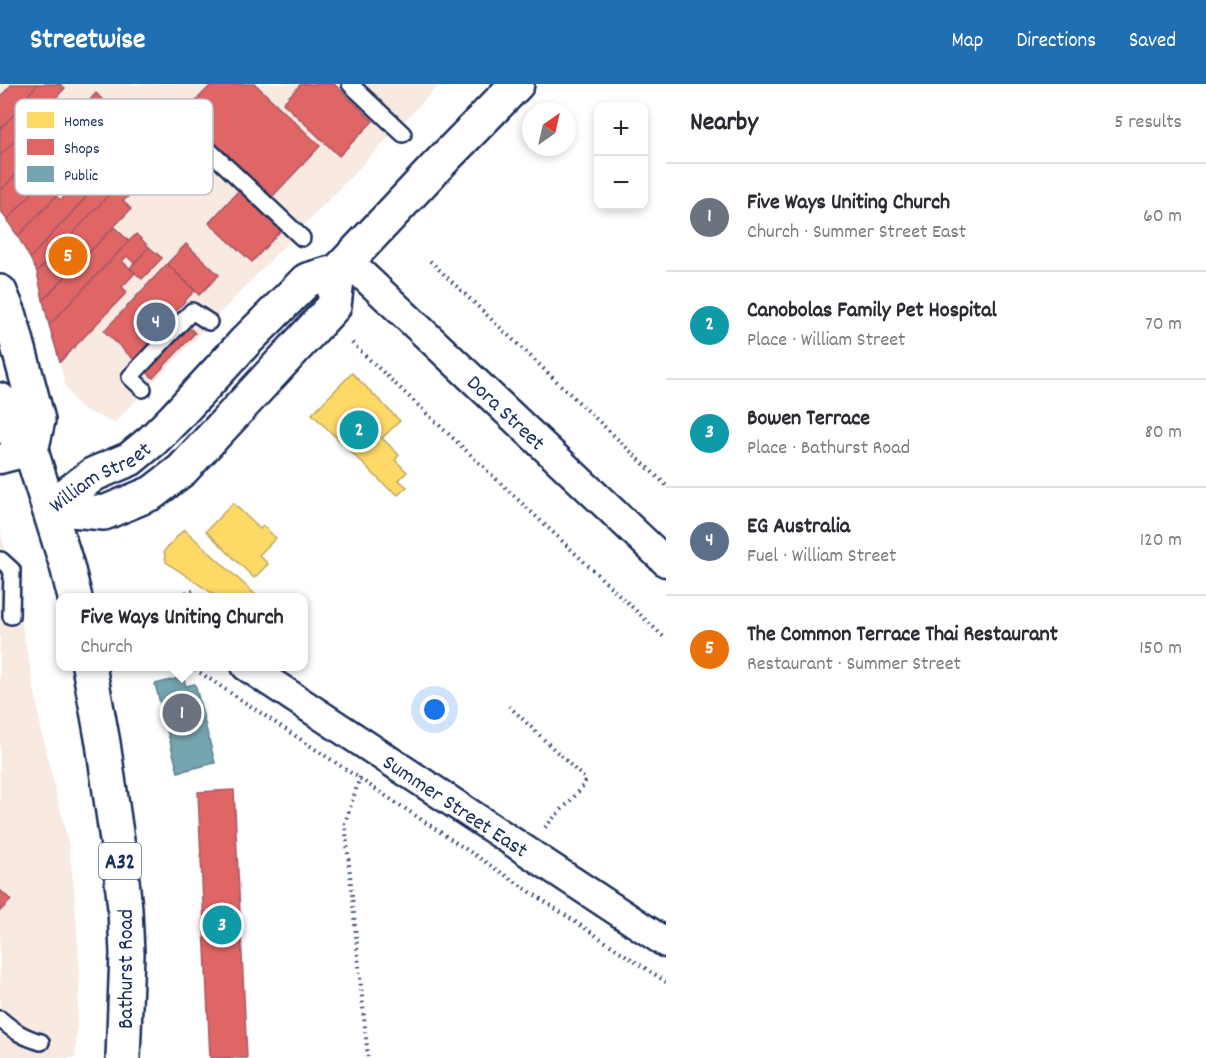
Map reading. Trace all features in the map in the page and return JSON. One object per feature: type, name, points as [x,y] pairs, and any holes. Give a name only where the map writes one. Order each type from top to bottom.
[{"type":"main road","points":[[343,266],[517,84]]},
{"type":"main road","name":"William Street","points":[[49,508],[94,474],[130,459],[174,419],[245,342],[307,280],[343,266]]},
{"type":"main road","points":[[0,292],[10,316],[38,420],[31,451]]},
{"type":"main road","points":[[0,400],[10,429],[31,451],[74,593]]},
{"type":"main road","name":"Bathurst Road","points":[[90,671],[103,743],[125,909],[123,1058]]},
{"type":"street","name":"Dora Street","points":[[343,266],[666,562]]},
{"type":"street","points":[[0,459],[31,451]]},
{"type":"street","name":"Summer Street East","points":[[253,671],[666,943]]},
{"type":"lane","points":[[350,84],[403,134]]},
{"type":"lane","points":[[213,154],[303,238]]},
{"type":"lane","points":[[143,389],[130,377],[192,311],[209,322]]},
{"type":"lane","points":[[1,560],[12,570],[11,616]]},
{"type":"lane","points":[[0,1019],[25,1038],[40,1042]]},
{"type":"path","points":[[430,261],[666,485]]},
{"type":"path","points":[[352,344],[666,639]]},
{"type":"path","points":[[183,593],[194,591]]},
{"type":"path","points":[[198,671],[666,982]]},
{"type":"path","points":[[508,706],[586,780],[581,789],[548,823],[527,852]]},
{"type":"path","points":[[368,1058],[345,823],[359,778],[373,751]]},
{"type":"shaded area","points":[[0,84],[440,84],[114,423],[80,408],[66,388],[37,272],[0,210]]},
{"type":"shaded area","points":[[0,528],[18,605],[42,735],[69,846],[80,974],[75,1058],[0,1058]]},
{"type":"building: Homes","points":[[352,373],[400,421],[382,438],[399,455],[395,460],[407,472],[399,480],[407,487],[398,495],[390,490],[312,414]]},
{"type":"building: Homes","points":[[233,503],[260,529],[263,526],[276,538],[259,555],[268,564],[254,578],[206,531]]},
{"type":"building: Homes","points":[[184,529],[254,593],[212,593],[166,562],[164,551]]},
{"type":"building: Shops","points":[[12,84],[38,84],[24,99],[15,99],[15,113],[0,129],[0,97]]},
{"type":"building: Shops","points":[[38,84],[60,84],[65,88],[54,99],[24,99]]},
{"type":"building: Shops","points":[[212,84],[255,84],[320,146],[272,197],[213,141],[213,99],[198,99]]},
{"type":"building: Shops","points":[[301,84],[334,84],[373,121],[339,156],[283,103]]},
{"type":"building: Shops","points":[[96,93],[102,99],[91,99]]},
{"type":"building: Shops","points":[[15,113],[15,140],[0,156],[0,129]]},
{"type":"building: Shops","points":[[15,140],[15,176],[0,191],[0,156]]},
{"type":"building: Shops","points":[[15,176],[15,195],[30,195],[7,220],[0,209],[0,191]]},
{"type":"building: Shops","points":[[240,189],[283,228],[252,262],[209,223]]},
{"type":"building: Shops","points":[[30,195],[57,195],[18,236],[7,220]]},
{"type":"building: Shops","points":[[66,195],[88,195],[30,258],[18,236],[56,196],[61,200]]},
{"type":"building: Shops","points":[[88,195],[109,195],[37,272],[30,258]]},
{"type":"building: Shops","points":[[109,195],[128,197],[123,201],[131,209],[43,300],[37,272]]},
{"type":"building: Shops","points":[[114,227],[129,241],[49,325],[43,300]]},
{"type":"building: Shops","points":[[136,234],[149,247],[134,263],[127,256],[122,261],[135,273],[122,287],[127,292],[60,362],[49,325]]},
{"type":"building: Shops","points":[[186,244],[219,275],[199,295],[167,264]]},
{"type":"building: Shops","points":[[149,247],[162,258],[142,279],[130,268]]},
{"type":"building: Shops","points":[[167,264],[195,290],[174,313],[195,333],[153,378],[104,331]]},
{"type":"building: Shops","points":[[234,790],[247,1058],[210,1058],[198,792]]},
{"type":"building: Shops","points":[[0,890],[11,900],[0,911]]},
{"type":"building: Public","points":[[183,677],[186,686],[195,684],[215,763],[178,772],[155,684]]},
{"type":"place","name":"The Common Terrace Thai Restaurant","points":[[68,256]]},
{"type":"place","name":"EG Australia","points":[[156,322]]},
{"type":"place","name":"Canobolas Family Pet Hospital","points":[[359,430]]},
{"type":"place","name":"Five Ways Uniting Church","points":[[182,713]]},
{"type":"place","name":"Bowen Terrace","points":[[222,925]]}]
